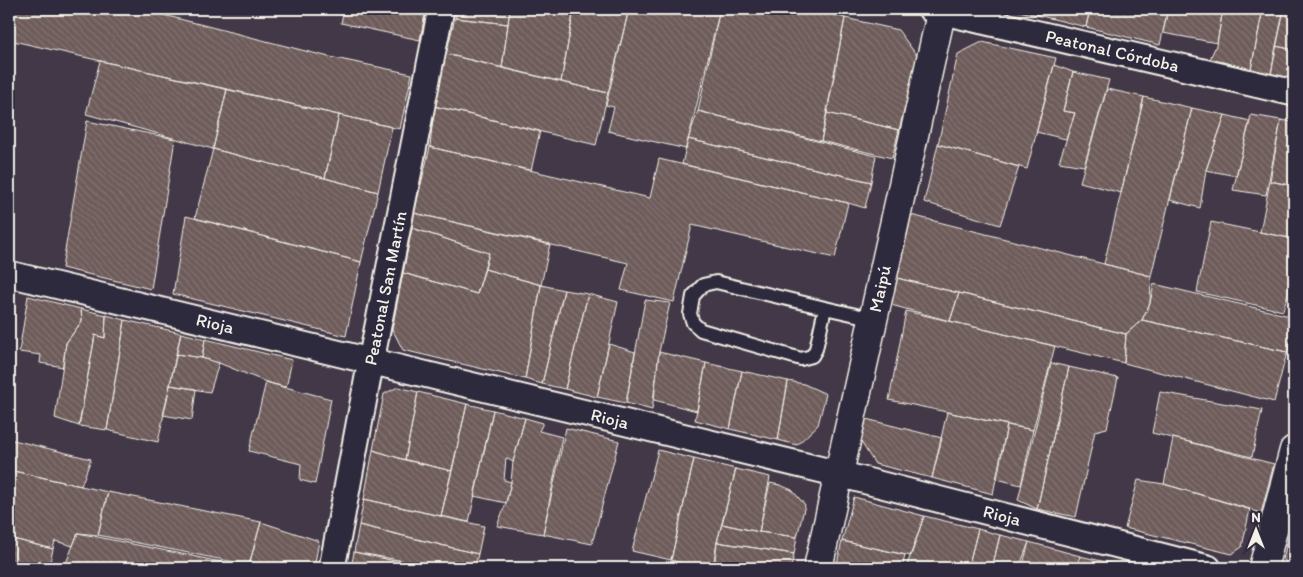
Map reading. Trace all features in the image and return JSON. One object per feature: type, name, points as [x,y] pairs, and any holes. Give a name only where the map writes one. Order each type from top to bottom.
[{"type":"main road","name":"Maipú","points":[[818,568],[874,319],[938,10]]},
{"type":"main road","points":[[1263,568],[1294,450]]},
{"type":"street","name":"Peatonal San Martín","points":[[332,568],[441,9]]},
{"type":"street","name":"Peatonal Córdoba","points":[[938,10],[1294,93]]},
{"type":"street","name":"Rioja","points":[[9,274],[839,474],[1208,568]]},
{"type":"lane","points":[[825,308],[816,349],[812,356],[801,359],[701,330],[694,323],[690,314],[693,296],[703,286],[716,282],[874,319]]},
{"type":"shaded area","points":[[9,9],[1294,9],[1294,450],[1263,568],[9,568]]},
{"type":"building","points":[[9,9],[140,9],[325,56],[412,74],[400,129],[9,40]]},
{"type":"building","points":[[310,9],[344,9],[343,15]]},
{"type":"building","points":[[344,9],[426,9],[420,40],[341,23]]},
{"type":"building","points":[[457,9],[510,9],[508,24],[455,18]]},
{"type":"building","points":[[510,9],[574,9],[561,82],[502,68]]},
{"type":"building","points":[[574,9],[629,9],[608,93],[561,82]]},
{"type":"building","points":[[629,9],[720,9],[686,149],[608,131],[614,107],[606,105]]},
{"type":"building","points":[[720,9],[813,9],[845,18],[821,141],[698,111]]},
{"type":"building","points":[[1009,9],[1039,9],[1037,15]]},
{"type":"building","points":[[1039,9],[1090,9],[1086,27],[1037,15]]},
{"type":"building","points":[[1090,9],[1168,9],[1160,45],[1086,27]]},
{"type":"building","points":[[1168,9],[1223,9],[1217,43],[1163,33]]},
{"type":"building","points":[[1223,9],[1263,9],[1251,69],[1210,59],[1217,43]]},
{"type":"building","points":[[1263,9],[1284,9],[1271,74],[1251,69]]},
{"type":"building","points":[[1284,9],[1294,9],[1294,50],[1276,46]]},
{"type":"building","points":[[455,18],[508,24],[502,68],[446,54]]},
{"type":"building","points":[[845,18],[898,30],[918,57],[899,130],[827,113]]},
{"type":"building","points":[[982,42],[1056,58],[1027,169],[938,144],[958,54]]},
{"type":"building","points":[[1276,46],[1294,50],[1294,79],[1271,74]]},
{"type":"building","points":[[446,54],[608,93],[596,145],[434,106]]},
{"type":"building","points":[[100,61],[227,89],[213,149],[86,114]]},
{"type":"building","points":[[1054,65],[1073,72],[1063,111],[1075,113],[1066,139],[1036,132]]},
{"type":"building","points":[[1073,72],[1109,80],[1084,166],[1059,162],[1075,113],[1063,111]]},
{"type":"building","points":[[227,89],[339,115],[325,178],[213,149]]},
{"type":"building","points":[[1107,89],[1144,97],[1121,193],[1080,182]]},
{"type":"building","points":[[1144,97],[1192,108],[1151,276],[1104,264]]},
{"type":"building","points":[[434,106],[540,131],[531,171],[430,147]]},
{"type":"building","points":[[1192,108],[1225,115],[1206,170],[1200,208],[1170,200]]},
{"type":"building","points":[[698,111],[876,156],[871,182],[688,139]]},
{"type":"building","points":[[827,113],[899,130],[892,158],[821,141]]},
{"type":"building","points":[[339,115],[392,127],[378,192],[325,178]]},
{"type":"building","points":[[1225,115],[1250,121],[1236,176],[1206,170]]},
{"type":"building","points":[[1251,115],[1281,120],[1266,195],[1233,190]]},
{"type":"building","points":[[1281,120],[1294,122],[1294,186],[1270,181]]},
{"type":"building","points":[[87,121],[175,139],[151,289],[62,268]]},
{"type":"building","points":[[688,139],[871,182],[865,208],[682,164]]},
{"type":"building","points":[[938,144],[1019,167],[1000,225],[924,202]]},
{"type":"building","points":[[430,147],[650,198],[659,159],[848,203],[835,258],[692,225],[674,302],[621,290],[628,263],[414,213]]},
{"type":"building","points":[[213,149],[378,192],[361,262],[195,218]]},
{"type":"building","points":[[1270,181],[1294,186],[1294,239],[1260,232]]},
{"type":"building","points":[[414,213],[550,244],[541,285],[485,269],[489,253],[412,228]]},
{"type":"building","points":[[911,215],[1151,276],[1150,303],[1142,320],[1126,334],[897,278]]},
{"type":"building","points":[[186,216],[361,262],[346,336],[173,294]]},
{"type":"building","points":[[1211,222],[1294,239],[1294,272],[1283,311],[1197,292]]},
{"type":"building","points":[[412,228],[489,253],[477,294],[403,273]]},
{"type":"building","points":[[485,269],[541,285],[525,379],[403,350],[392,329],[403,273],[477,294]]},
{"type":"building","points":[[897,278],[959,293],[950,321],[891,305]]},
{"type":"building","points":[[1154,284],[1294,317],[1294,328],[1287,352],[1142,320],[1150,303]]},
{"type":"building","points":[[541,285],[564,290],[542,384],[525,379]]},
{"type":"building","points":[[564,290],[588,294],[565,389],[542,384]]},
{"type":"building","points":[[959,293],[1126,334],[1124,363],[950,321]]},
{"type":"building","points":[[588,294],[618,302],[597,397],[565,389]]},
{"type":"building","points":[[28,296],[81,309],[82,321],[66,343],[63,367],[40,363],[41,355],[19,352]]},
{"type":"building","points":[[645,300],[670,303],[659,352],[652,410],[626,403]]},
{"type":"building","points":[[81,309],[106,315],[105,338],[95,335],[79,426],[55,418],[66,343],[82,321]]},
{"type":"building","points":[[906,311],[1055,346],[1033,430],[889,400]]},
{"type":"building","points":[[106,315],[125,320],[107,430],[79,426],[95,335],[105,338]]},
{"type":"building","points":[[125,320],[181,333],[158,442],[107,430]]},
{"type":"building","points":[[1142,320],[1287,352],[1274,402],[1124,363],[1126,334]]},
{"type":"building","points":[[181,333],[205,339],[202,358],[176,354]]},
{"type":"building","points":[[205,339],[292,360],[286,388],[202,358]]},
{"type":"building","points":[[609,344],[635,352],[626,403],[597,397]]},
{"type":"building","points":[[659,352],[706,363],[697,411],[654,400]]},
{"type":"building","points":[[176,354],[219,363],[210,392],[170,385]]},
{"type":"building","points":[[706,363],[742,371],[730,429],[695,420]]},
{"type":"building","points":[[1051,363],[1069,367],[1037,509],[1018,500]]},
{"type":"building","points":[[1069,367],[1118,378],[1107,428],[1095,431],[1076,517],[1037,509]]},
{"type":"building","points":[[742,371],[788,381],[778,440],[730,429]]},
{"type":"building","points":[[788,381],[804,384],[826,394],[818,425],[797,445],[778,440]]},
{"type":"building","points":[[266,382],[331,399],[315,484],[300,480],[301,464],[249,451]]},
{"type":"building","points":[[170,385],[196,389],[192,420],[163,415]]},
{"type":"building","points":[[398,387],[418,392],[405,460],[373,450],[384,394]]},
{"type":"building","points":[[418,392],[467,404],[452,471],[405,460]]},
{"type":"building","points":[[1160,392],[1262,410],[1252,457],[1152,433]]},
{"type":"building","points":[[467,404],[493,410],[469,522],[441,516]]},
{"type":"building","points":[[493,410],[525,418],[513,462],[506,458],[504,480],[511,482],[506,503],[474,496]]},
{"type":"building","points":[[947,412],[1007,425],[993,494],[932,478]]},
{"type":"building","points":[[525,418],[543,423],[539,431],[562,437],[543,534],[497,526],[506,503],[513,462]]},
{"type":"building","points":[[866,419],[942,438],[932,478],[875,464],[861,442]]},
{"type":"building","points":[[1007,425],[1033,430],[1021,485],[997,479]]},
{"type":"building","points":[[566,428],[619,441],[592,544],[543,534]]},
{"type":"building","points":[[1173,438],[1274,464],[1261,513],[1164,484]]},
{"type":"building","points":[[9,439],[91,459],[81,486],[9,470]]},
{"type":"building","points":[[373,450],[452,471],[441,516],[364,499]]},
{"type":"building","points":[[658,450],[694,459],[671,560],[632,551]]},
{"type":"building","points":[[694,459],[736,469],[717,542],[713,568],[699,568],[671,560]]},
{"type":"building","points":[[736,469],[770,477],[759,532],[722,524]]},
{"type":"building","points":[[9,470],[108,492],[98,535],[78,533],[73,546],[55,541],[53,549],[9,538]]},
{"type":"building","points":[[1138,480],[1164,484],[1250,509],[1242,547],[1232,554],[1125,528]]},
{"type":"building","points":[[770,483],[792,490],[805,505],[797,537],[759,532]]},
{"type":"building","points":[[108,492],[261,522],[249,565],[98,535]]},
{"type":"building","points":[[854,497],[924,516],[911,556],[842,541]]},
{"type":"building","points":[[364,499],[484,526],[478,554],[359,525]]},
{"type":"building","points":[[1294,515],[1294,536],[1289,534]]},
{"type":"building","points":[[924,516],[978,529],[968,568],[906,568]]},
{"type":"building","points":[[261,522],[319,541],[314,568],[262,568],[249,565]]},
{"type":"building","points":[[722,524],[759,532],[797,537],[794,554],[717,542]]},
{"type":"building","points":[[359,525],[478,554],[475,566],[485,568],[426,568],[354,552]]},
{"type":"building","points":[[978,529],[1000,535],[992,568],[968,568]]},
{"type":"building","points":[[78,533],[251,568],[64,568]]},
{"type":"building","points":[[1289,534],[1294,536],[1294,568],[1291,568],[1283,559]]},
{"type":"building","points":[[1000,535],[1029,542],[1019,568],[992,568]]},
{"type":"building","points":[[9,538],[53,549],[49,568],[9,568]]},
{"type":"building","points":[[842,541],[905,555],[902,568],[836,568]]},
{"type":"building","points":[[717,542],[794,554],[791,568],[714,568]]},
{"type":"building","points":[[1029,542],[1080,556],[1077,568],[1022,568]]},
{"type":"building","points":[[354,552],[399,560],[396,568],[351,568]]},
{"type":"building","points":[[1080,556],[1114,564],[1113,568],[1077,568]]},
{"type":"building","points":[[399,560],[432,568],[396,568]]}]
